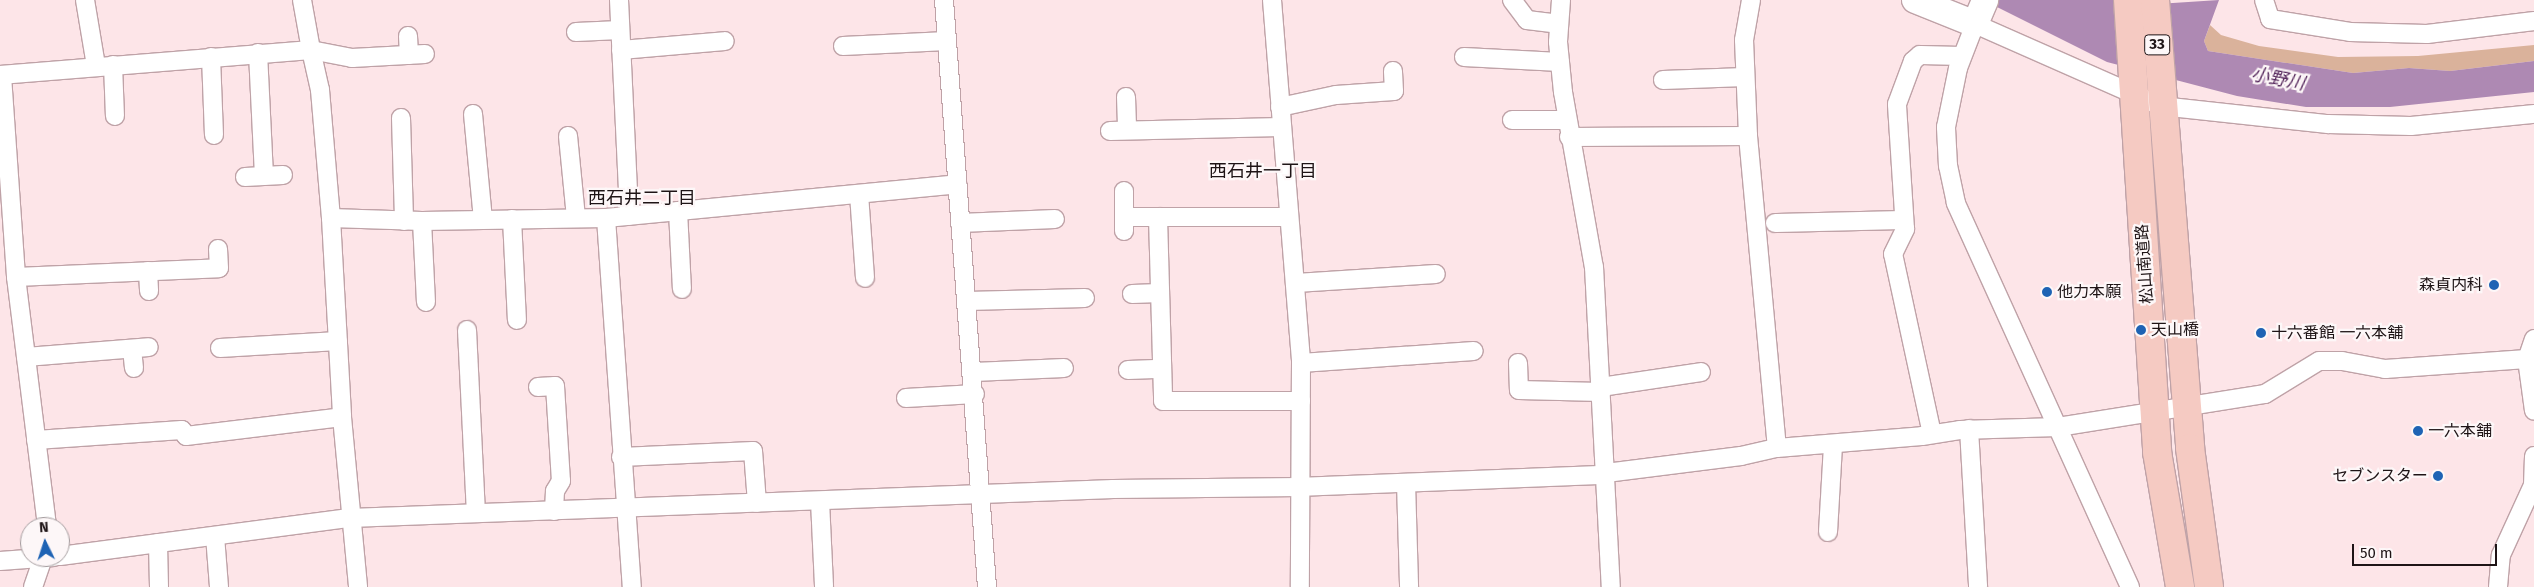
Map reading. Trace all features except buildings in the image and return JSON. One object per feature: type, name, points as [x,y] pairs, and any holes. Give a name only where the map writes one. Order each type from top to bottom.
[{"type":"highway","name":"松山南道路","points":[[2128,0],[2157,452],[2180,587]]},
{"type":"highway","name":"松山南道路","points":[[2155,0],[2161,99],[2186,406],[2208,587]]},
{"type":"street","points":[[85,0],[104,65],[115,116]]},
{"type":"street","points":[[302,0],[320,90],[331,218],[342,417],[350,518],[355,538],[358,587]]},
{"type":"street","points":[[619,0],[629,216]]},
{"type":"street","points":[[944,0],[960,222],[974,372],[987,587]]},
{"type":"street","points":[[1272,0],[1301,363],[1300,587]]},
{"type":"street","points":[[1512,0],[1527,20],[1558,24]]},
{"type":"street","points":[[1561,0],[1558,24],[1560,62],[1568,129],[1594,267],[1611,587]]},
{"type":"street","points":[[1751,0],[1745,25],[1748,136],[1777,448]]},
{"type":"street","points":[[1916,0],[1980,13],[2043,52],[2134,90],[2161,99],[2328,124],[2410,126],[2534,114]]},
{"type":"street","points":[[2264,0],[2270,19],[2350,32],[2427,34],[2534,21]]},
{"type":"street","points":[[1980,13],[1962,56],[1950,98],[1946,128],[1948,166],[1956,203],[2130,587]]},
{"type":"street","points":[[576,32],[620,30]]},
{"type":"street","points":[[47,517],[16,277],[6,233],[1,76],[104,65],[311,50],[352,58],[417,54],[408,36]]},
{"type":"street","points":[[621,50],[725,41]]},
{"type":"street","points":[[842,46],[947,41]]},
{"type":"street","points":[[258,53],[264,176]]},
{"type":"street","points":[[1932,434],[1892,254],[1903,238],[1904,220],[1896,121],[1901,87],[1913,61],[1920,55],[1962,56]]},
{"type":"street","points":[[211,57],[214,135]]},
{"type":"street","points":[[1464,57],[1560,62]]},
{"type":"street","points":[[1280,107],[1336,95],[1394,91],[1393,71]]},
{"type":"street","points":[[1663,80],[1745,77]]},
{"type":"street","points":[[1126,97],[1119,131],[1282,127]]},
{"type":"street","points":[[473,114],[483,219]]},
{"type":"street","points":[[401,118],[404,220]]},
{"type":"street","points":[[1512,120],[1568,129],[1748,136]]},
{"type":"street","points":[[568,136],[576,218]]},
{"type":"street","points":[[245,177],[283,175]]},
{"type":"street","points":[[331,218],[422,221],[606,218],[957,184]]},
{"type":"street","points":[[1124,191],[1124,224],[1158,217],[1289,216]]},
{"type":"street","points":[[859,194],[866,278]]},
{"type":"street","points":[[678,211],[682,289]]},
{"type":"street","points":[[1158,217],[1163,401],[1301,401]]},
{"type":"street","points":[[606,218],[624,508],[632,587]]},
{"type":"street","points":[[512,219],[517,320]]},
{"type":"street","points":[[960,222],[1055,219]]},
{"type":"street","points":[[1774,223],[1904,220]]},
{"type":"street","points":[[422,221],[426,302]]},
{"type":"street","points":[[16,277],[219,268],[218,249]]},
{"type":"street","points":[[148,271],[149,290]]},
{"type":"street","points":[[1296,283],[1436,274]]},
{"type":"street","points":[[1132,294],[1160,294]]},
{"type":"street","points":[[967,301],[1085,298]]},
{"type":"street","points":[[467,330],[476,514]]},
{"type":"street","points":[[2534,339],[2527,359],[2534,412]]},
{"type":"street","points":[[220,348],[338,341]]},
{"type":"street","points":[[26,357],[141,348],[134,368]]},
{"type":"street","points":[[1301,363],[1474,351]]},
{"type":"street","points":[[70,555],[350,518],[981,496],[1113,489],[1300,487],[1605,474],[1741,456],[1777,448],[1833,444],[1969,429],[2058,427],[2265,394],[2319,361],[2342,361],[2385,369],[2527,359]]},
{"type":"street","points":[[1518,363],[1519,390],[1601,389],[1701,372]]},
{"type":"street","points":[[974,372],[1064,368]]},
{"type":"street","points":[[1128,370],[1162,369]]},
{"type":"street","points":[[538,387],[555,386],[560,480],[555,491],[554,511]]},
{"type":"street","points":[[906,398],[975,394]]},
{"type":"street","points":[[36,440],[182,430],[186,436],[342,417]]},
{"type":"street","points":[[1969,429],[1978,587]]},
{"type":"street","points":[[1828,532],[1833,444]]},
{"type":"street","points":[[621,457],[754,451],[757,503]]},
{"type":"street","points":[[2498,587],[2502,555],[2534,485],[2534,456]]},
{"type":"street","points":[[1406,483],[1409,587]]},
{"type":"street","points":[[820,501],[824,587]]},
{"type":"street","points":[[215,536],[219,587]]},
{"type":"street","points":[[158,543],[159,587]]},
{"type":"street","points":[[0,561],[20,559]]},
{"type":"street","points":[[33,587],[46,567]]},
{"type":"shaded area","points":[[2210,25],[2221,35],[2259,46],[2338,57],[2418,56],[2534,45],[2534,61],[2450,71],[2409,68],[2353,73],[2208,51],[2204,41]]},
{"type":"water","name":"小野川","points":[[1983,0],[2126,0],[2142,5],[2219,0],[2204,41],[2208,51],[2353,73],[2409,68],[2450,71],[2534,61],[2534,92],[2390,107],[2306,107],[2237,96],[2107,62]]},
{"type":"place","name":"森貞内科","points":[[2494,285]]},
{"type":"place","name":"他力本願","points":[[2047,292]]},
{"type":"place","name":"天山橋","points":[[2141,330]]},
{"type":"place","name":"十六番館 一六本舗","points":[[2261,333]]},
{"type":"place","name":"一六本舗","points":[[2418,431]]},
{"type":"place","name":"セブンスター","points":[[2438,476]]},
{"type":"district","name":"西石井一丁目","points":[[1263,171]]},
{"type":"district","name":"西石井二丁目","points":[[642,198]]}]
